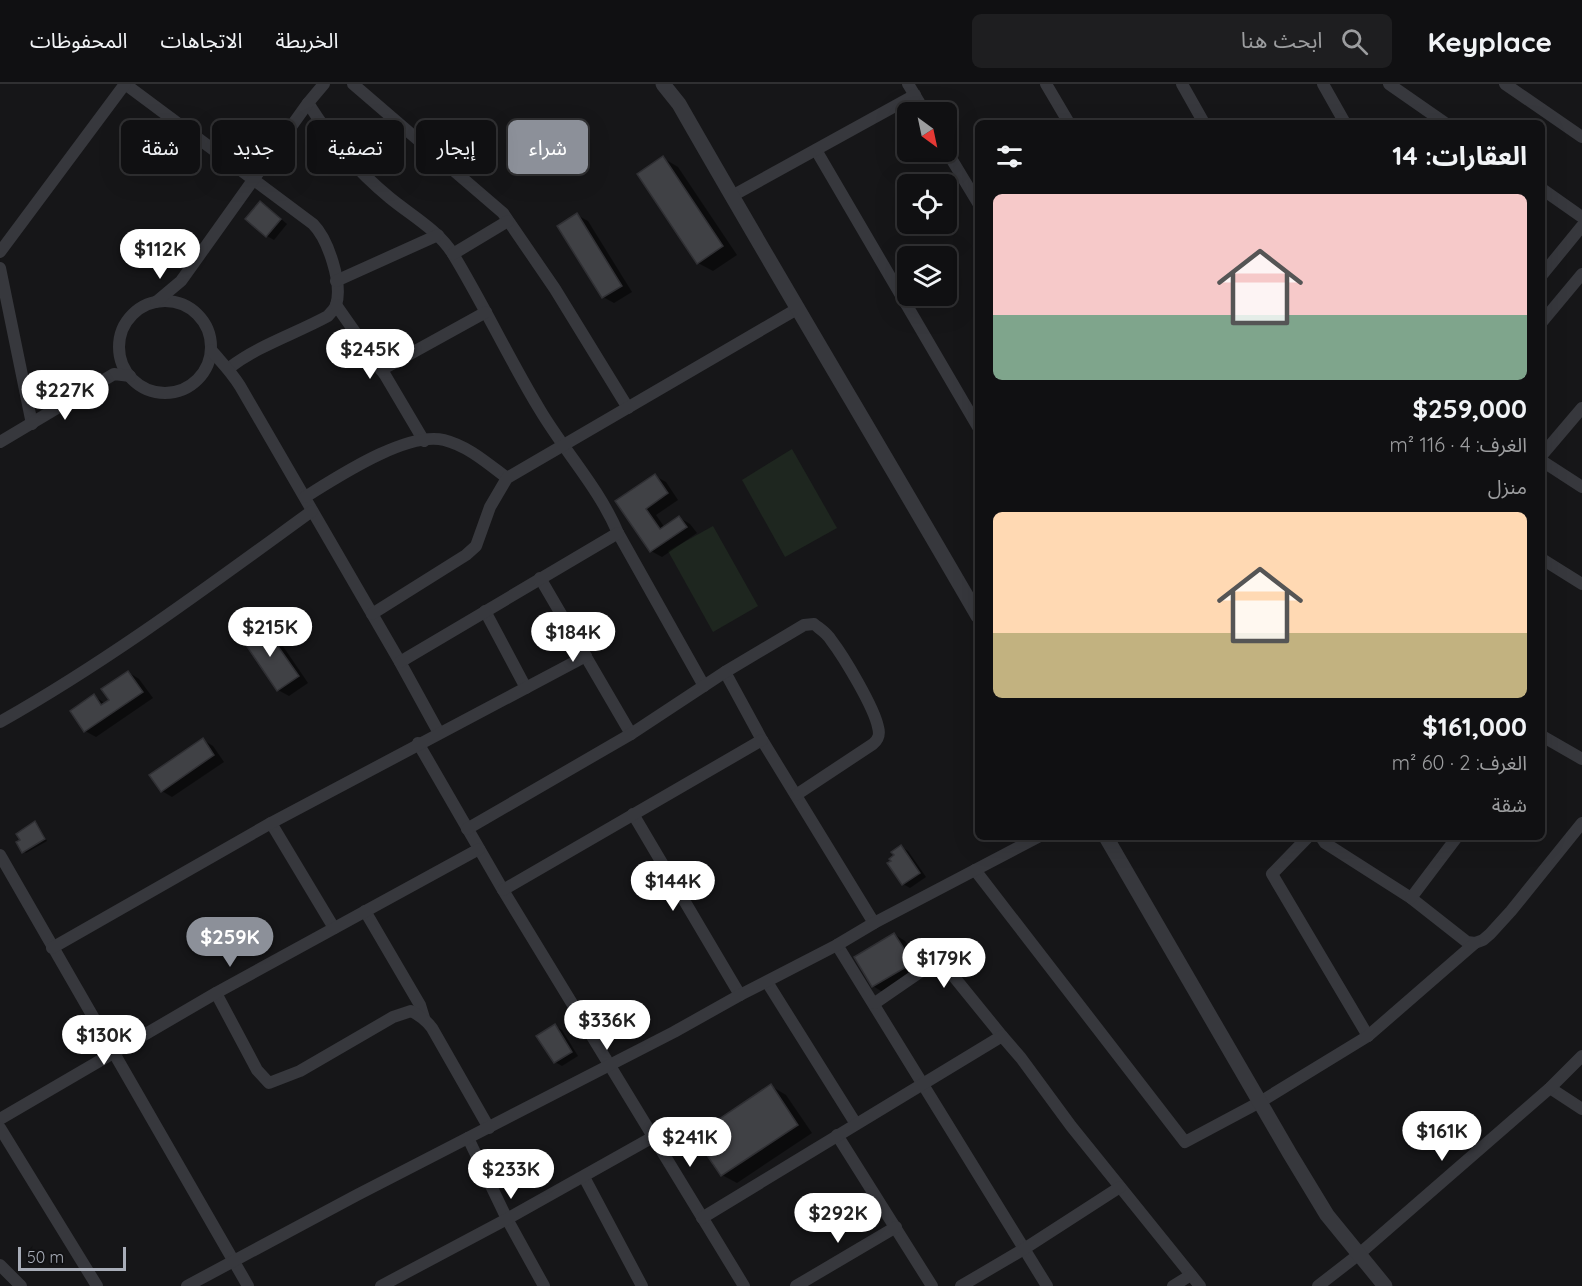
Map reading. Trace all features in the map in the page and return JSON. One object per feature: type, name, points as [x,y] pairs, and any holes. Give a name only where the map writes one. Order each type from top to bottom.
[{"type":"street","points":[[0,252],[125,84],[320,231],[330,250],[336,281],[336,305],[381,370],[424,441]]},
{"type":"street","points":[[156,302],[181,281],[324,84]]},
{"type":"street","points":[[353,84],[503,213],[555,289],[628,408]]},
{"type":"street","points":[[663,84],[679,104],[975,611]]},
{"type":"street","points":[[908,84],[919,102]]},
{"type":"street","points":[[1046,84],[1067,120]]},
{"type":"street","points":[[1182,84],[1202,120]]},
{"type":"street","points":[[1323,84],[1344,120]]},
{"type":"street","points":[[1389,84],[1441,120]]},
{"type":"street","points":[[1505,84],[1582,137]]},
{"type":"street","points":[[732,196],[915,95]]},
{"type":"street","points":[[308,103],[326,132],[356,169],[438,235],[453,254],[540,409],[563,447],[598,496],[704,686]]},
{"type":"street","points":[[816,150],[975,422]]},
{"type":"street","points":[[953,162],[975,198]]},
{"type":"street","points":[[1545,191],[1582,217]]},
{"type":"street","points":[[453,254],[508,221]]},
{"type":"street","points":[[1545,271],[1582,226]]},
{"type":"street","points":[[336,281],[438,235]]},
{"type":"street","points":[[0,268],[32,424]]},
{"type":"street","points":[[1545,318],[1582,274]]},
{"type":"street","points":[[181,281],[184,305]]},
{"type":"street","points":[[114,374],[120,353],[121,334],[128,320],[141,307],[156,302],[172,301],[184,305],[196,312],[205,323],[210,336],[211,350],[205,369],[187,387],[167,392],[147,389],[130,376],[123,365],[120,353]]},
{"type":"street","points":[[205,369],[226,366],[328,316],[336,305]]},
{"type":"street","points":[[372,614],[466,555],[476,546],[490,507],[507,478],[519,469],[563,447],[797,309]]},
{"type":"street","points":[[381,370],[486,312]]},
{"type":"street","points":[[211,350],[226,366],[305,497],[439,734]]},
{"type":"street","points":[[0,442],[114,374],[130,376]]},
{"type":"street","points":[[1545,451],[1582,408]]},
{"type":"street","points":[[305,497],[361,462],[408,444],[424,441],[442,440],[467,449],[507,478]]},
{"type":"street","points":[[1545,463],[1582,487]]},
{"type":"street","points":[[0,722],[50,694],[148,630],[312,511]]},
{"type":"street","points":[[400,662],[618,533]]},
{"type":"street","points":[[1545,561],[1582,584]]},
{"type":"street","points":[[540,578],[631,734]]},
{"type":"street","points":[[485,611],[526,688]]},
{"type":"street","points":[[467,830],[631,734],[725,672],[804,625],[814,624],[830,638],[851,672],[878,726],[878,740],[796,795]]},
{"type":"street","points":[[52,948],[271,823],[418,743],[586,656]]},
{"type":"street","points":[[725,672],[762,740],[874,923]]},
{"type":"street","points":[[1545,738],[1582,759]]},
{"type":"street","points":[[503,890],[762,740]]},
{"type":"street","points":[[418,743],[503,890],[744,1286]]},
{"type":"street","points":[[633,814],[740,995]]},
{"type":"street","points":[[271,823],[334,928]]},
{"type":"street","points":[[975,870],[1185,1142],[1260,1102],[1368,1036],[1475,943],[1483,940],[1511,911],[1582,823]]},
{"type":"street","points":[[188,1286],[468,1138],[611,1066],[1032,840]]},
{"type":"street","points":[[1108,840],[1327,1215],[1358,1256],[1385,1286]]},
{"type":"street","points":[[1305,840],[1272,874],[1368,1036]]},
{"type":"street","points":[[1322,840],[1411,898],[1467,942],[1475,943]]},
{"type":"street","points":[[1411,898],[1455,840]]},
{"type":"street","points":[[0,1119],[216,993],[479,849]]},
{"type":"street","points":[[0,855],[248,1286]]},
{"type":"street","points":[[365,911],[420,1005],[424,1018],[432,1028],[489,1128]]},
{"type":"street","points":[[837,945],[1047,1286]]},
{"type":"street","points":[[875,1004],[927,969],[940,968],[950,972],[1021,1058],[1071,1126],[1200,1286]]},
{"type":"street","points":[[767,982],[856,1124]]},
{"type":"street","points":[[216,993],[261,1077],[269,1083],[300,1071],[404,1012],[411,1011],[424,1018]]},
{"type":"street","points":[[702,1218],[921,1083],[1002,1036]]},
{"type":"street","points":[[1318,1286],[1358,1256],[1550,1089],[1582,1056]]},
{"type":"street","points":[[1550,1089],[1582,1109]]},
{"type":"street","points":[[0,1128],[97,1286]]},
{"type":"street","points":[[837,1135],[932,1286]]},
{"type":"street","points":[[381,1286],[584,1177],[653,1137]]},
{"type":"street","points":[[468,1138],[507,1219],[544,1286]]},
{"type":"street","points":[[584,1177],[642,1286]]},
{"type":"street","points":[[960,1286],[1024,1249],[1120,1187]]},
{"type":"street","points":[[796,1286],[896,1227]]},
{"type":"street","points":[[0,1266],[21,1286]]},
{"type":"street","points":[[1173,1286],[1191,1275]]},
{"type":"shaded area","points":[[792,449],[837,528],[785,557],[742,480]]},
{"type":"shaded area","points":[[713,526],[758,606],[713,632],[668,551]]},
{"type":"building","points":[[663,156],[723,246],[697,264],[637,174]]},
{"type":"building","points":[[260,201],[281,219],[266,237],[245,219]]},
{"type":"building","points":[[577,213],[622,286],[602,298],[557,226]]},
{"type":"building","points":[[655,474],[668,493],[646,509],[660,529],[679,516],[687,527],[650,552],[615,501]]},
{"type":"building","points":[[263,625],[299,676],[277,691],[242,639]]},
{"type":"building","points":[[128,671],[143,692],[84,732],[70,711],[94,694],[101,705],[109,700],[101,689]]},
{"type":"building","points":[[203,738],[214,755],[161,792],[149,775]]},
{"type":"building","points":[[35,821],[45,839],[22,853],[16,842],[20,840],[16,834]]},
{"type":"building","points":[[901,845],[920,873],[902,885],[887,863],[894,855],[891,852]]},
{"type":"building","points":[[894,933],[913,963],[872,987],[854,957]]},
{"type":"building","points":[[555,1024],[572,1052],[554,1063],[536,1036]]},
{"type":"building","points":[[771,1084],[798,1125],[721,1176],[694,1136]]}]
